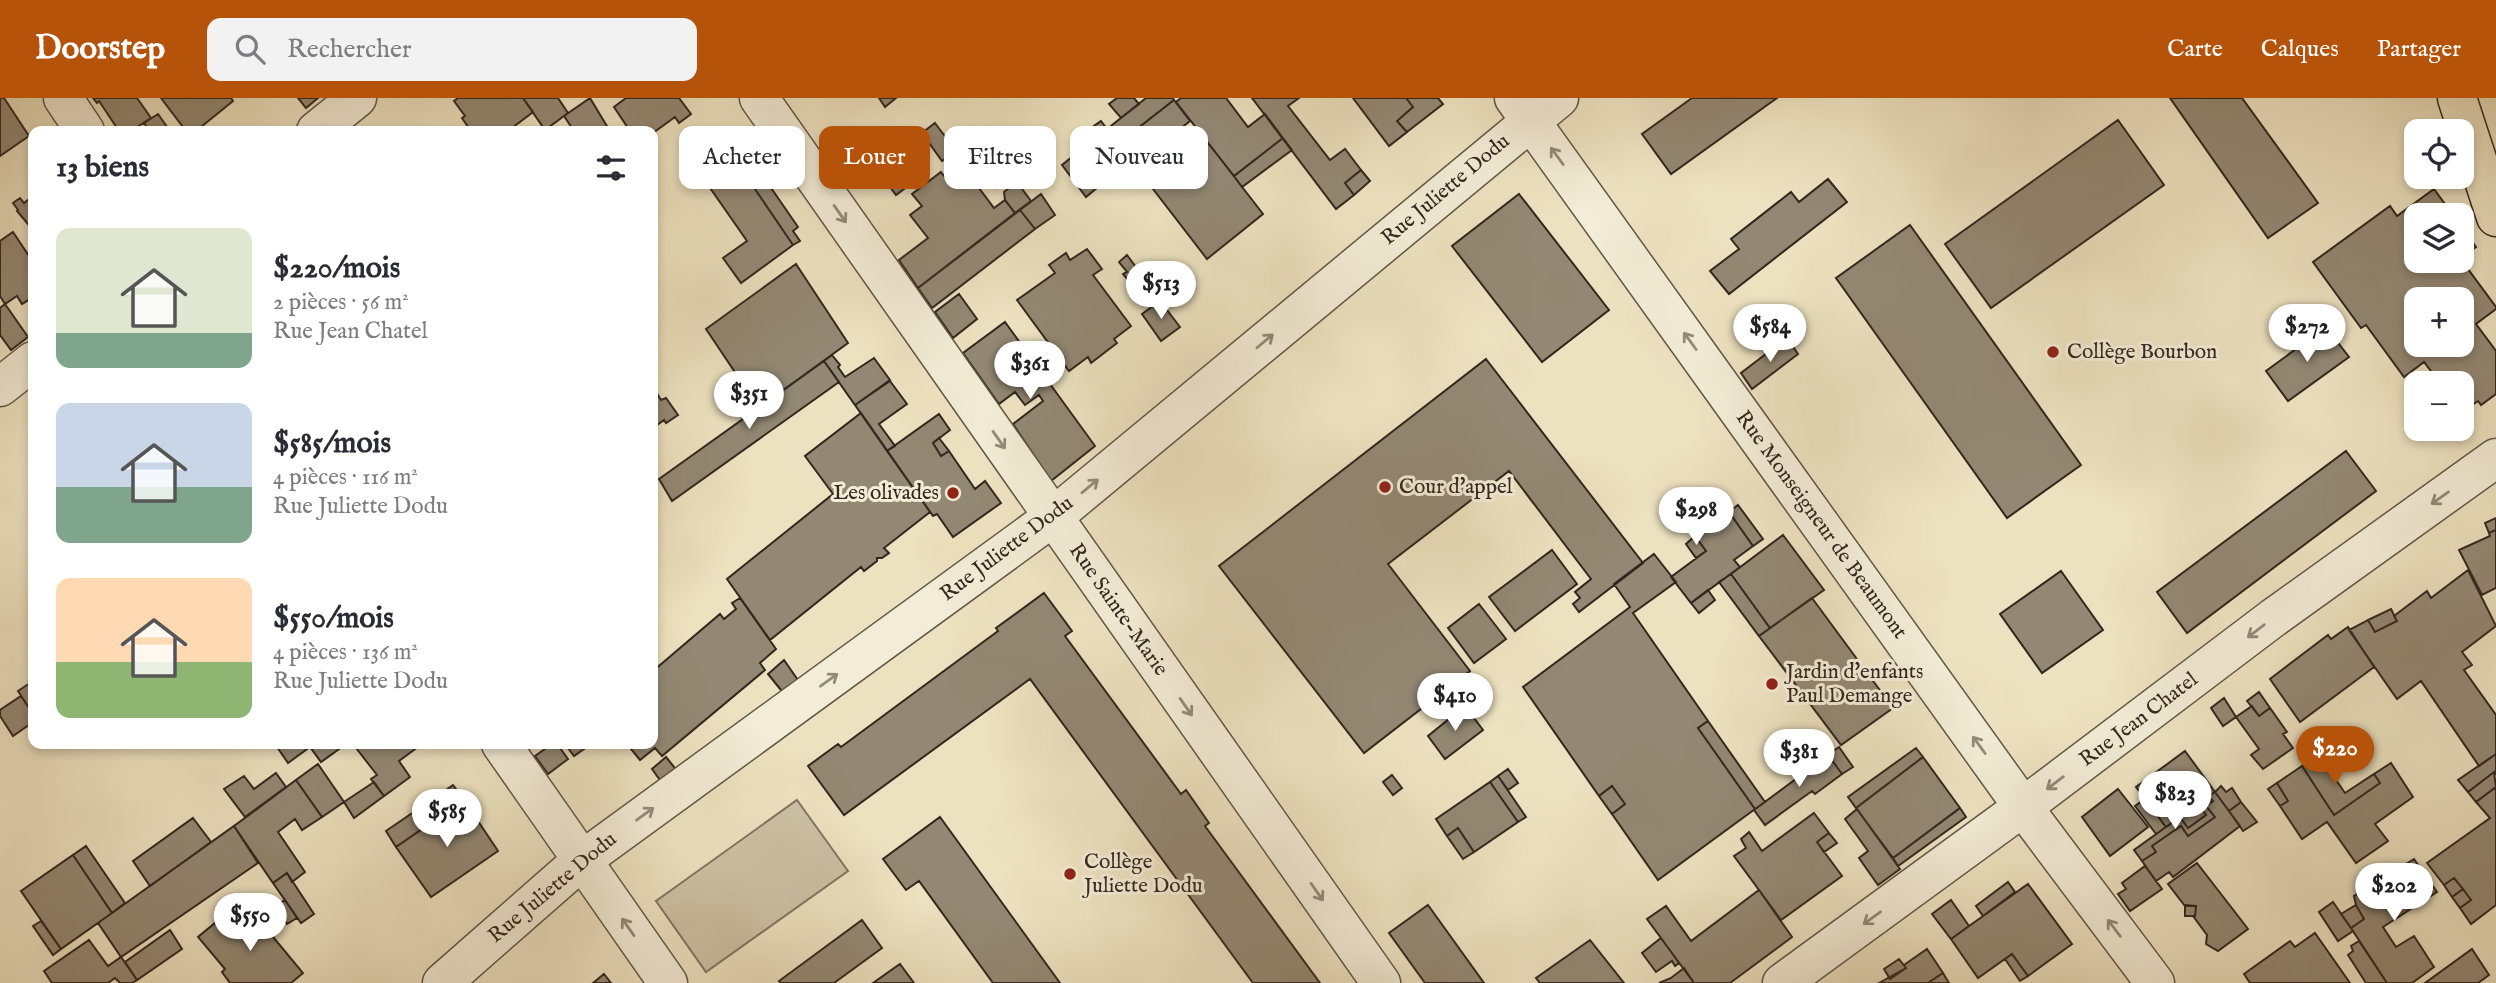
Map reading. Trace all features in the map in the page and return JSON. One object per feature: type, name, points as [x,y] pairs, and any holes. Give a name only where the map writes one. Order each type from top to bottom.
[{"type":"main road","points":[[2457,98],[2496,217]]},
{"type":"street","points":[[63,98],[82,126]]},
{"type":"street","points":[[322,126],[357,98]]},
{"type":"street","name":"Rue Sainte-Marie","points":[[759,98],[1381,983]]},
{"type":"street","name":"Rue Juliette Dodu","points":[[442,983],[581,861],[1053,517],[1535,105]]},
{"type":"street","name":"Rue Monseigneur de Beaumont","points":[[1535,105],[2024,807],[2155,983]]},
{"type":"street","points":[[0,387],[28,365]]},
{"type":"street","name":"Rue Jean Chatel","points":[[1782,983],[2024,807],[2273,618],[2496,458]]},
{"type":"street","points":[[504,749],[668,983]]},
{"type":"shaded area","points":[[797,800],[848,871],[706,972],[656,901]]},
{"type":"building","points":[[0,98],[4,98],[28,137],[0,156]]},
{"type":"building","points":[[93,98],[137,98],[151,118],[139,126],[116,126],[99,101],[97,103]]},
{"type":"building","points":[[161,98],[231,98],[233,101],[202,126],[182,126]]},
{"type":"building","points":[[298,98],[318,98],[306,108]]},
{"type":"building","points":[[458,98],[523,98],[533,112],[515,126],[468,126],[462,118],[465,116],[454,101]]},
{"type":"building","points":[[523,98],[558,98],[568,113],[550,126],[542,126]]},
{"type":"building","points":[[590,98],[607,126],[571,126],[564,116]]},
{"type":"building","points":[[626,98],[679,98],[691,114],[679,123],[675,117],[658,129],[658,126],[627,126],[614,107]]},
{"type":"building","points":[[879,98],[896,98],[885,107]]},
{"type":"building","points":[[1117,98],[1134,98],[1139,104],[1121,118],[1109,104]]},
{"type":"building","points":[[1146,98],[1174,100],[1141,126],[1111,126]]},
{"type":"building","points":[[1181,98],[1226,98],[1248,127],[1265,114],[1283,138],[1234,176],[1208,143],[1208,126],[1195,126],[1176,102]]},
{"type":"building","points":[[1252,98],[1299,98],[1288,106],[1330,160],[1345,149],[1361,170],[1345,183],[1354,195],[1336,209]]},
{"type":"building","points":[[1353,98],[1406,98],[1413,107],[1397,121],[1407,132],[1389,146]]},
{"type":"building","points":[[1406,98],[1438,98],[1443,104],[1407,132],[1397,121],[1413,107]]},
{"type":"building","points":[[1692,98],[1777,98],[1671,174],[1642,134]]},
{"type":"building","points":[[2170,98],[2242,98],[2318,203],[2268,238]]},
{"type":"building","points":[[1174,100],[1190,121],[1184,126],[1141,126]]},
{"type":"building","points":[[158,114],[166,126],[146,126],[144,123]]},
{"type":"building","points":[[2118,120],[2164,185],[1991,308],[1945,244]]},
{"type":"building","points":[[935,123],[944,135],[942,161],[930,144],[930,127]]},
{"type":"building","points":[[1283,138],[1292,150],[1242,187],[1234,176]]},
{"type":"building","points":[[1208,145],[1263,214],[1207,259],[1153,189],[1208,189]]},
{"type":"building","points":[[1070,159],[1070,176],[1062,165]]},
{"type":"building","points":[[1361,170],[1370,181],[1354,195],[1345,183]]},
{"type":"building","points":[[941,172],[944,176],[944,189],[980,189],[994,208],[1005,200],[1015,213],[918,288],[899,260],[928,238],[910,215],[922,206],[912,194],[919,189],[930,189],[930,180]]},
{"type":"building","points":[[1828,179],[1847,202],[1729,294],[1710,271],[1739,249],[1731,239],[1791,192],[1799,202]]},
{"type":"building","points":[[711,189],[755,189],[793,245],[741,283],[723,258],[747,241]]},
{"type":"building","points":[[755,189],[772,189],[798,227],[793,231],[800,241],[793,245]]},
{"type":"building","points":[[892,189],[904,189],[896,195]]},
{"type":"building","points":[[1008,189],[1022,189],[1031,201],[1015,213],[1005,200],[1004,192]]},
{"type":"building","points":[[1080,189],[1096,189],[1086,197]]},
{"type":"building","points":[[2434,189],[2444,203],[2415,203]]},
{"type":"building","points":[[1041,194],[1055,215],[1035,229],[1020,210]]},
{"type":"building","points":[[1519,194],[1609,310],[1542,362],[1452,246]]},
{"type":"building","points":[[20,198],[24,203],[28,200],[28,224],[13,203]]},
{"type":"building","points":[[2390,206],[2397,216],[2404,211],[2404,273],[2471,273],[2496,307],[2476,324],[2496,351],[2496,394],[2481,405],[2478,401],[2474,404],[2474,371],[2431,371],[2424,362],[2412,371],[2404,371],[2404,377],[2366,325],[2361,328],[2313,262]]},
{"type":"building","points":[[1020,210],[1035,229],[932,308],[918,288]]},
{"type":"building","points":[[1910,225],[2081,465],[2007,518],[1836,278]]},
{"type":"building","points":[[13,232],[28,254],[28,300],[22,304],[17,296],[5,304],[0,296],[0,241]]},
{"type":"building","points":[[1087,249],[1102,269],[1093,275],[1131,326],[1114,339],[1117,343],[1091,363],[1088,357],[1069,371],[1017,300],[1055,273],[1049,265],[1066,253],[1070,260]]},
{"type":"building","points":[[1127,255],[1144,278],[1133,286],[1123,274],[1127,272],[1119,262]]},
{"type":"building","points":[[796,264],[848,343],[759,408],[706,329]]},
{"type":"building","points":[[959,294],[977,319],[953,338],[935,312]]},
{"type":"building","points":[[1160,301],[1180,327],[1161,341],[1142,314]]},
{"type":"building","points":[[5,304],[28,337],[11,350],[0,335],[0,308]]},
{"type":"building","points":[[1005,322],[1095,446],[1051,481],[1013,424],[1043,401],[1039,395],[1025,405],[1015,392],[999,404],[963,353]]},
{"type":"building","points":[[2326,327],[2349,357],[2288,401],[2266,371]]},
{"type":"building","points":[[1787,338],[1798,354],[1752,389],[1741,373]]},
{"type":"building","points":[[832,355],[845,377],[874,358],[890,380],[855,405],[824,361]]},
{"type":"building","points":[[1486,359],[1643,563],[1579,612],[1573,604],[1580,598],[1575,592],[1591,579],[1509,471],[1388,564],[1470,671],[1364,753],[1219,566]]},
{"type":"building","points":[[824,361],[839,382],[672,501],[659,479]]},
{"type":"building","points":[[890,381],[907,404],[879,424],[895,446],[887,451],[855,405]]},
{"type":"building","points":[[658,395],[661,400],[666,398],[678,415],[666,423],[664,420],[658,424]]},
{"type":"building","points":[[861,413],[930,512],[884,548],[889,553],[877,558],[877,561],[864,571],[861,567],[770,640],[727,579],[833,494],[805,456]]},
{"type":"building","points":[[939,414],[950,430],[933,443],[941,456],[949,451],[975,489],[985,481],[1001,503],[953,537],[937,514],[933,516],[887,451]]},
{"type":"building","points":[[939,438],[949,451],[941,456],[933,443]]},
{"type":"building","points":[[2346,451],[2376,491],[2187,633],[2157,592]]},
{"type":"building","points":[[1738,505],[1763,539],[1753,546],[1729,512]]},
{"type":"building","points":[[1729,512],[1753,546],[1734,560],[1740,567],[1691,603],[1671,577],[1706,551],[1695,536]]},
{"type":"building","points":[[2496,518],[2496,530],[2489,533],[2485,523]]},
{"type":"building","points":[[2496,530],[2496,588],[2482,595],[2459,550],[2490,536],[2489,533]]},
{"type":"building","points":[[1783,535],[1824,590],[1770,628],[1731,574]]},
{"type":"building","points":[[1695,536],[1706,551],[1696,558],[1686,544]]},
{"type":"building","points":[[1552,550],[1577,584],[1515,631],[1489,597]]},
{"type":"building","points":[[1654,554],[1676,582],[1633,613],[1708,721],[1698,728],[1755,809],[1658,880],[1612,814],[1625,804],[1612,786],[1599,796],[1523,687],[1630,607],[1614,584]]},
{"type":"building","points":[[2468,570],[2496,626],[2462,652],[2472,665],[2464,670],[2496,715],[2496,754],[2479,766],[2421,681],[2397,699],[2349,630],[2368,620],[2375,632],[2397,621],[2394,616],[2427,591],[2431,598]]},
{"type":"building","points":[[2061,571],[2103,630],[2042,673],[2000,614]]},
{"type":"building","points":[[1731,574],[1770,628],[1759,636],[1719,582]]},
{"type":"building","points":[[1708,590],[1715,600],[1699,613],[1691,603]]},
{"type":"building","points":[[1044,593],[1072,631],[1065,636],[1181,794],[1186,790],[1209,823],[1205,826],[1320,983],[1253,983],[1030,679],[844,815],[808,766],[838,744],[841,747],[998,631],[996,628]]},
{"type":"building","points":[[740,598],[776,649],[760,663],[765,670],[662,756],[656,749],[658,749],[658,667],[720,614],[724,619],[736,609],[732,603]]},
{"type":"building","points":[[1812,598],[1893,708],[1841,745],[1759,636]]},
{"type":"building","points":[[1479,604],[1506,639],[1474,663],[1448,628]]},
{"type":"building","points":[[2391,609],[2397,621],[2375,632],[2368,620]]},
{"type":"building","points":[[2348,627],[2374,667],[2300,722],[2270,679],[2328,635],[2331,639]]},
{"type":"building","points":[[784,660],[800,683],[785,695],[768,674]]},
{"type":"building","points":[[28,684],[28,706],[18,691]]},
{"type":"building","points":[[2259,692],[2270,708],[2259,716],[2247,701]]},
{"type":"building","points":[[21,696],[28,706],[28,726],[13,736],[0,716],[0,710]]},
{"type":"building","points":[[2224,698],[2236,717],[2223,726],[2211,708]]},
{"type":"building","points":[[1465,706],[1483,730],[1445,759],[1428,736]]},
{"type":"building","points":[[2252,706],[2259,716],[2270,708],[2287,732],[2283,734],[2293,748],[2263,769],[2251,755],[2259,749],[2236,717]]},
{"type":"building","points":[[1708,721],[1765,802],[1755,809],[1698,728]]},
{"type":"building","points":[[1839,747],[1853,767],[1842,774],[1828,755]]},
{"type":"building","points":[[1916,748],[1923,757],[1856,808],[1848,797]]},
{"type":"building","points":[[278,749],[307,749],[288,763]]},
{"type":"building","points":[[311,749],[339,749],[321,762]]},
{"type":"building","points":[[357,749],[415,749],[399,761],[410,777],[384,796],[371,779],[377,775]]},
{"type":"building","points":[[545,749],[561,749],[568,759],[548,774],[535,756]]},
{"type":"building","points":[[569,749],[584,749],[574,756]]},
{"type":"building","points":[[631,749],[654,749],[640,760]]},
{"type":"building","points":[[2185,751],[2215,792],[2166,827],[2136,787]]},
{"type":"building","points":[[2496,754],[2496,774],[2494,772],[2468,792],[2458,780]]},
{"type":"building","points":[[1828,755],[1842,774],[1815,794],[1812,791],[1765,825],[1754,810]]},
{"type":"building","points":[[2319,755],[2345,793],[2374,774],[2380,783],[2334,815],[2302,766]]},
{"type":"building","points":[[666,757],[683,778],[667,790],[652,769]]},
{"type":"building","points":[[1923,757],[1960,808],[1893,858],[1856,808]]},
{"type":"building","points":[[2391,763],[2413,797],[2375,824],[2388,841],[2356,863],[2327,822],[2302,839],[2280,806],[2288,801],[2277,783],[2302,766],[2334,815],[2380,783],[2374,774]]},
{"type":"building","points":[[318,764],[344,802],[322,817],[296,780]]},
{"type":"building","points":[[1508,769],[1518,783],[1508,790],[1498,776]]},
{"type":"building","points":[[2494,772],[2496,787],[2476,802],[2468,792]]},
{"type":"building","points":[[276,773],[286,787],[245,817],[224,789],[244,776],[254,789]]},
{"type":"building","points":[[1392,775],[1402,788],[1393,795],[1383,782]]},
{"type":"building","points":[[1498,776],[1526,817],[1518,822],[1490,782]]},
{"type":"building","points":[[296,780],[322,817],[302,830],[295,819],[278,832],[305,872],[292,882],[287,873],[273,883],[234,826]]},
{"type":"building","points":[[374,782],[384,796],[354,818],[344,802]]},
{"type":"building","points":[[1490,782],[1518,822],[1474,852],[1458,828],[1447,836],[1436,819]]},
{"type":"building","points":[[2277,783],[2288,801],[2280,806],[2268,789]]},
{"type":"building","points":[[453,785],[464,800],[396,847],[386,831]]},
{"type":"building","points":[[1612,786],[1625,804],[1612,814],[1599,796]]},
{"type":"building","points":[[2221,786],[2226,792],[2232,788],[2241,802],[2229,811],[2215,792]]},
{"type":"building","points":[[2496,787],[2496,905],[2471,924],[2460,908],[2471,900],[2454,878],[2444,885],[2427,863],[2490,818],[2476,802]]},
{"type":"building","points":[[2118,789],[2148,827],[2110,856],[2082,817]]},
{"type":"building","points":[[2215,792],[2240,826],[2173,877],[2169,872],[2156,881],[2142,861],[2156,852],[2152,846],[2181,826],[2188,836],[2215,817],[2206,806],[2213,801],[2208,796]]},
{"type":"building","points":[[2208,796],[2213,801],[2206,806],[2215,817],[2188,836],[2181,826],[2152,846],[2156,852],[2142,861],[2134,850],[2180,817],[2188,828],[2206,815],[2198,804]]},
{"type":"building","points":[[2145,799],[2166,827],[2156,834],[2135,806]]},
{"type":"building","points":[[464,800],[498,851],[431,897],[396,847]]},
{"type":"building","points":[[2241,802],[2257,822],[2243,831],[2229,811]]},
{"type":"building","points":[[2198,804],[2206,815],[2188,828],[2180,817]]},
{"type":"building","points":[[1960,808],[1966,817],[1898,866],[1893,858]]},
{"type":"building","points":[[1857,809],[1900,869],[1878,885],[1859,858],[1868,851],[1845,819]]},
{"type":"building","points":[[1814,813],[1829,833],[1817,842],[1842,876],[1781,920],[1734,856],[1746,848],[1741,839],[1749,832],[1762,851]]},
{"type":"building","points":[[940,817],[1060,983],[993,983],[919,881],[906,890],[883,859]]},
{"type":"building","points":[[193,818],[211,842],[150,886],[133,861]]},
{"type":"building","points":[[234,826],[258,863],[121,957],[98,923]]},
{"type":"building","points":[[1458,828],[1474,852],[1463,859],[1447,836]]},
{"type":"building","points":[[1829,833],[1837,843],[1824,852],[1817,842]]},
{"type":"building","points":[[86,846],[125,903],[112,913],[73,855]]},
{"type":"building","points":[[73,855],[112,913],[61,949],[21,891]]},
{"type":"building","points":[[2414,859],[2437,892],[2383,927],[2396,947],[2414,936],[2434,967],[2412,983],[2387,983],[2351,928],[2364,919],[2354,896]]},
{"type":"building","points":[[2197,863],[2248,929],[2218,951],[2206,944],[2207,935],[2193,916],[2196,906],[2185,906],[2168,884]]},
{"type":"building","points":[[2145,866],[2162,889],[2130,911],[2118,894],[2126,889],[2122,883]]},
{"type":"building","points":[[287,873],[314,914],[301,923],[273,883]]},
{"type":"building","points":[[2454,878],[2463,889],[2452,897],[2444,885]]},
{"type":"building","points":[[2008,882],[2015,892],[1983,916],[1976,906]]},
{"type":"building","points":[[2028,884],[2072,944],[2028,976],[2012,954],[1978,978],[1951,939]]},
{"type":"building","points":[[2463,889],[2471,900],[2460,908],[2452,897]]},
{"type":"building","points":[[1759,890],[1792,937],[1730,983],[1694,983],[1647,919],[1666,906],[1691,941]]},
{"type":"building","points":[[285,900],[297,918],[287,924],[275,907]]},
{"type":"building","points":[[1951,900],[1969,926],[1951,939],[1932,914]]},
{"type":"building","points":[[2333,902],[2353,931],[2338,941],[2319,912]]},
{"type":"building","points":[[1428,905],[1484,983],[1425,983],[1389,933]]},
{"type":"building","points":[[2185,905],[2196,906],[2195,916],[2185,916]]},
{"type":"building","points":[[2356,905],[2364,919],[2351,928],[2341,914]]},
{"type":"building","points":[[250,909],[303,973],[291,983],[230,983],[222,972],[225,969],[198,937],[215,923],[223,932]]},
{"type":"building","points":[[230,910],[238,920],[223,932],[215,923]]},
{"type":"building","points":[[862,920],[882,948],[834,983],[779,981]]},
{"type":"building","points":[[41,921],[61,949],[53,955],[33,926]]},
{"type":"building","points":[[170,930],[182,949],[137,980],[125,962]]},
{"type":"building","points":[[2315,933],[2350,983],[2250,983],[2244,974],[2290,941],[2295,947]]},
{"type":"building","points":[[1661,938],[1679,963],[1675,966],[1672,961],[1656,972],[1642,953]]},
{"type":"building","points":[[89,940],[108,966],[121,957],[137,980],[132,983],[120,983],[115,978],[108,983],[52,983],[44,971]]},
{"type":"building","points":[[1590,940],[1624,983],[1540,983],[1536,978]]},
{"type":"building","points":[[2359,941],[2387,983],[2366,983],[2348,955],[2353,951],[2351,946]]},
{"type":"building","points":[[1927,949],[1943,973],[1928,983],[1879,983],[1906,968],[1904,965]]},
{"type":"building","points":[[2472,949],[2489,975],[2478,983],[2425,983]]},
{"type":"building","points":[[2012,954],[2028,976],[2020,981],[2005,959]]},
{"type":"building","points":[[1899,959],[1906,968],[1890,979],[1884,969]]},
{"type":"building","points":[[900,964],[914,983],[873,983]]},
{"type":"building","points":[[1684,968],[1694,983],[1659,983],[1671,978]]},
{"type":"building","points":[[1943,973],[1949,983],[1928,983]]},
{"type":"building","points":[[604,974],[611,983],[593,983]]},
{"type":"place","name":"Collège Bourbon","points":[[2053,352]]},
{"type":"place","name":"Cour d'appel","points":[[1385,487]]},
{"type":"place","name":"Les olivades","points":[[953,493]]},
{"type":"place","name":"Jardin d'enfants Paul Demange","points":[[1772,684]]},
{"type":"place","name":"Collège Juliette Dodu","points":[[1070,874]]}]
